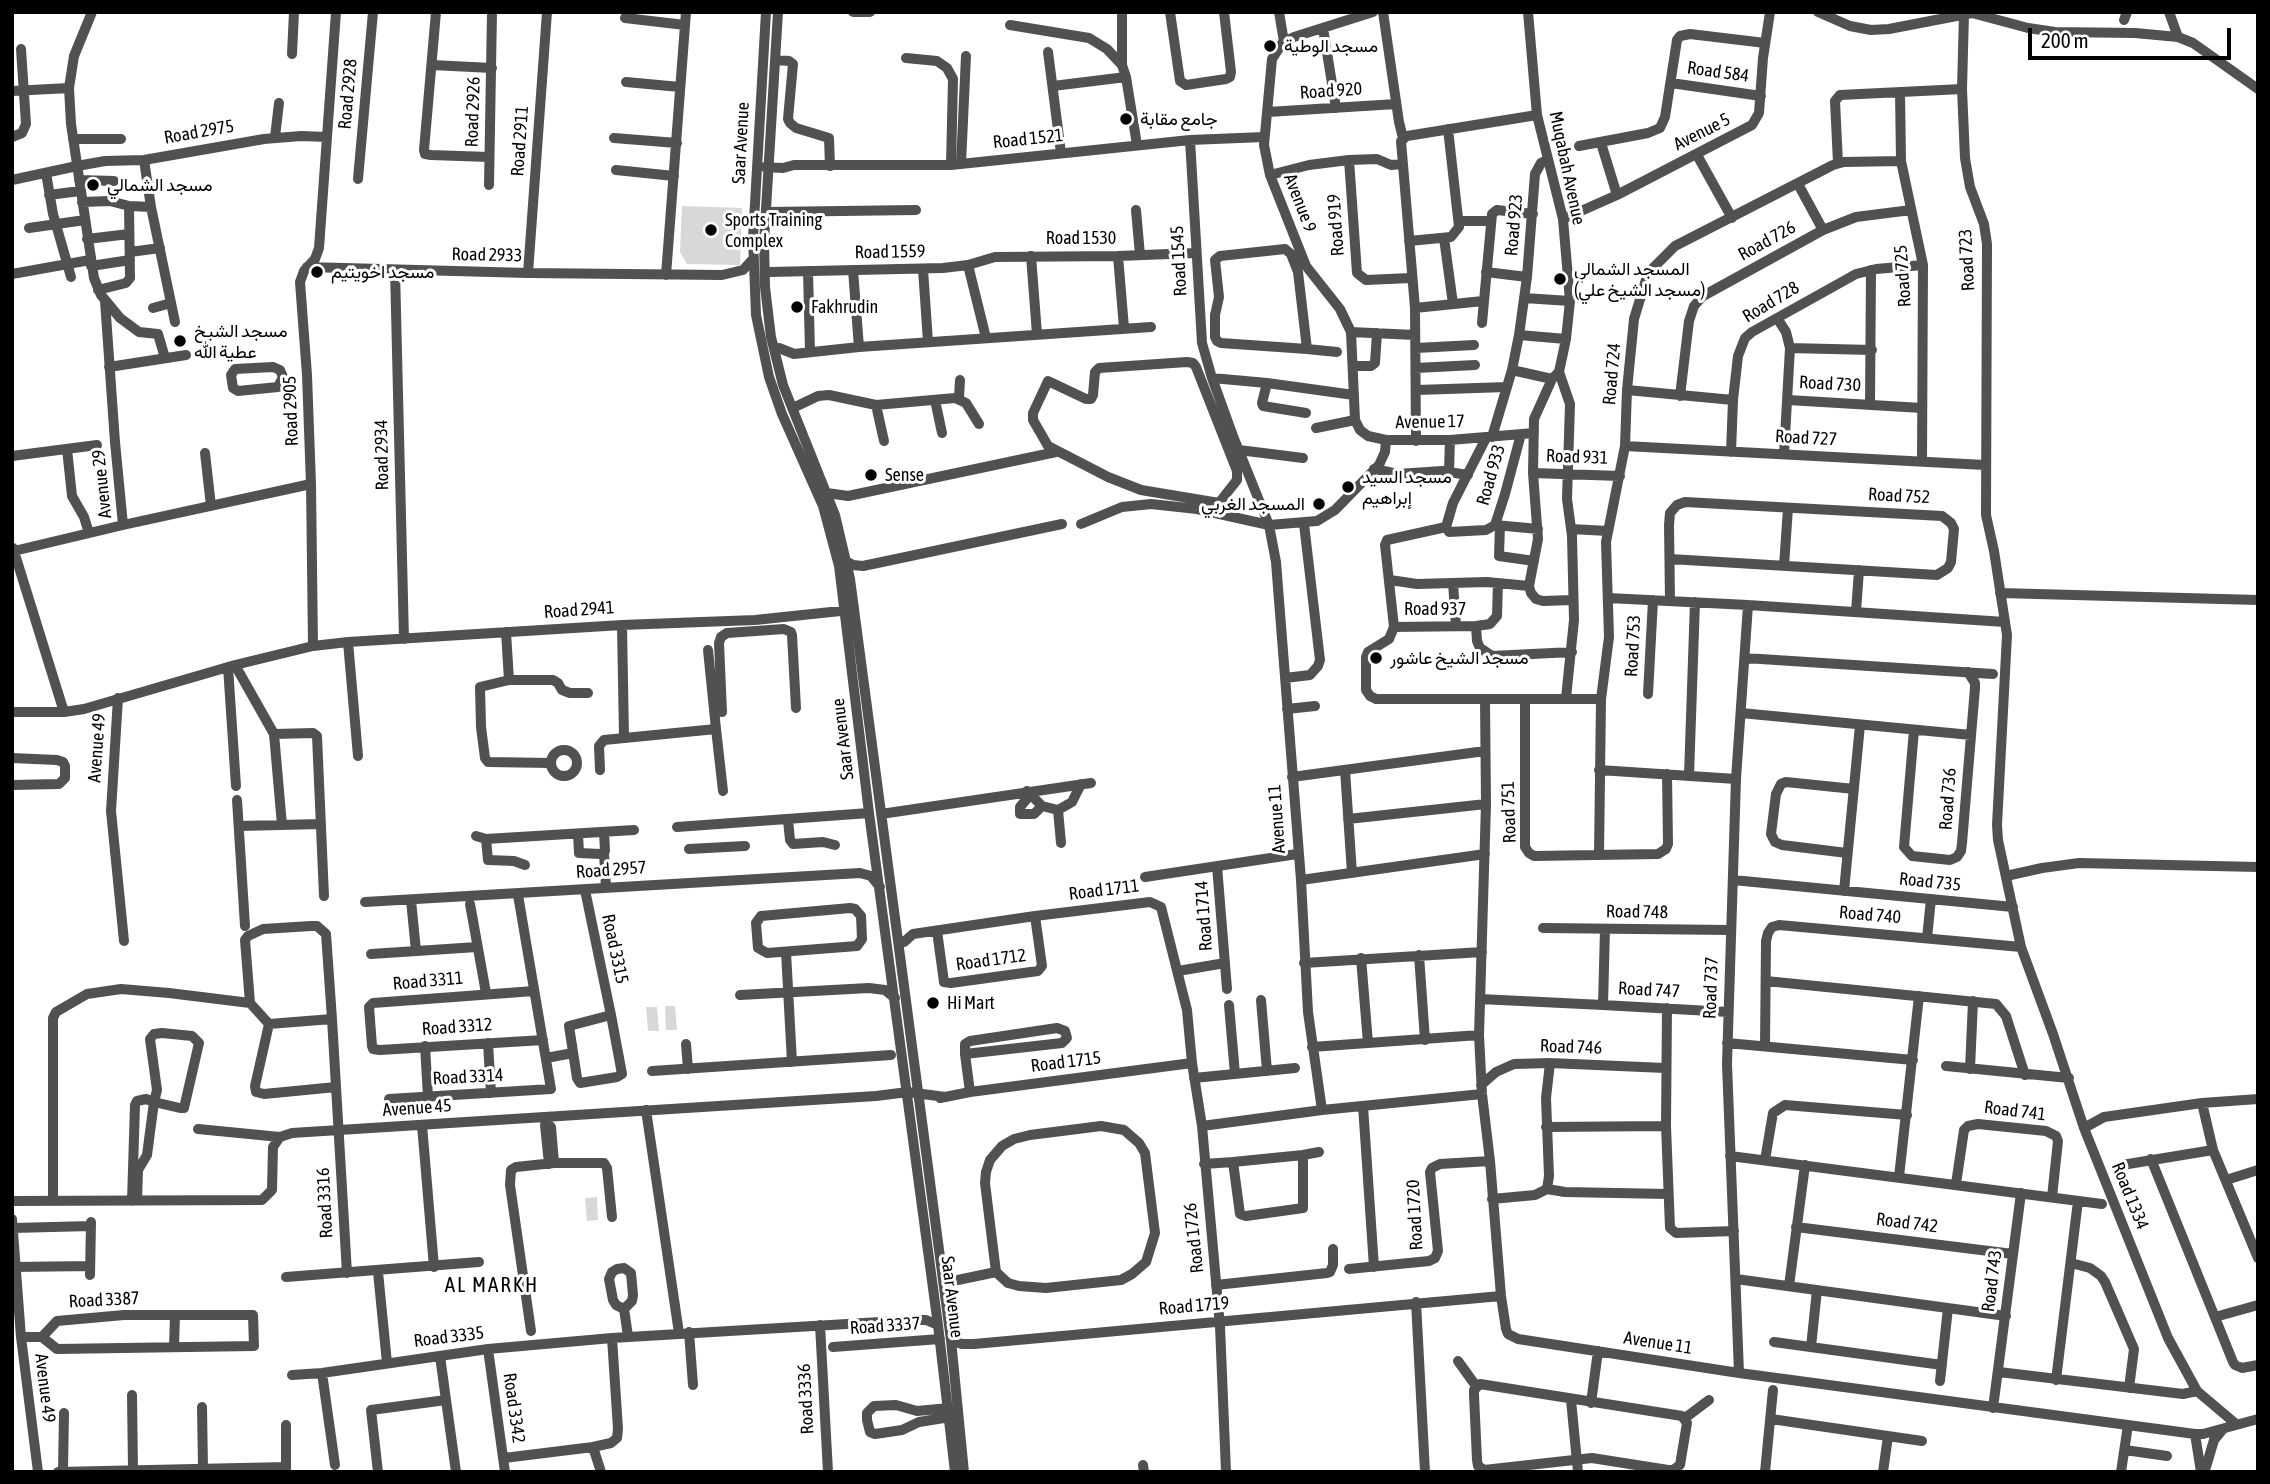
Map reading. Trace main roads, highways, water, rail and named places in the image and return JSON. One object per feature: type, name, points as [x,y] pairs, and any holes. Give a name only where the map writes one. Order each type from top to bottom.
[{"type":"place","name":"مسجد الوطية","points":[[1270,46]]},
{"type":"place","name":"جامع مقابة","points":[[1126,119]]},
{"type":"place","name":"مسجد الشمالي","points":[[93,185]]},
{"type":"place","name":"Sports Training Complex","points":[[711,230]]},
{"type":"place","name":"مسجد اخويتيم","points":[[317,272]]},
{"type":"place","name":"المسجد الشمالي (مسجد الشيخ علي)","points":[[1560,279]]},
{"type":"place","name":"Fakhrudin","points":[[797,307]]},
{"type":"place","name":"مسجد الشيخ عطية الله","points":[[180,341]]},
{"type":"place","name":"Sense","points":[[871,475]]},
{"type":"place","name":"مسجد السيد إبراهيم","points":[[1348,487]]},
{"type":"place","name":"المسجد الغربي","points":[[1319,504]]},
{"type":"place","name":"مسجد الشيخ عاشور","points":[[1376,658]]},
{"type":"place","name":"Hi Mart","points":[[933,1003]]},
{"type":"district","name":"AL MARKH","points":[[492,1285]]}]
